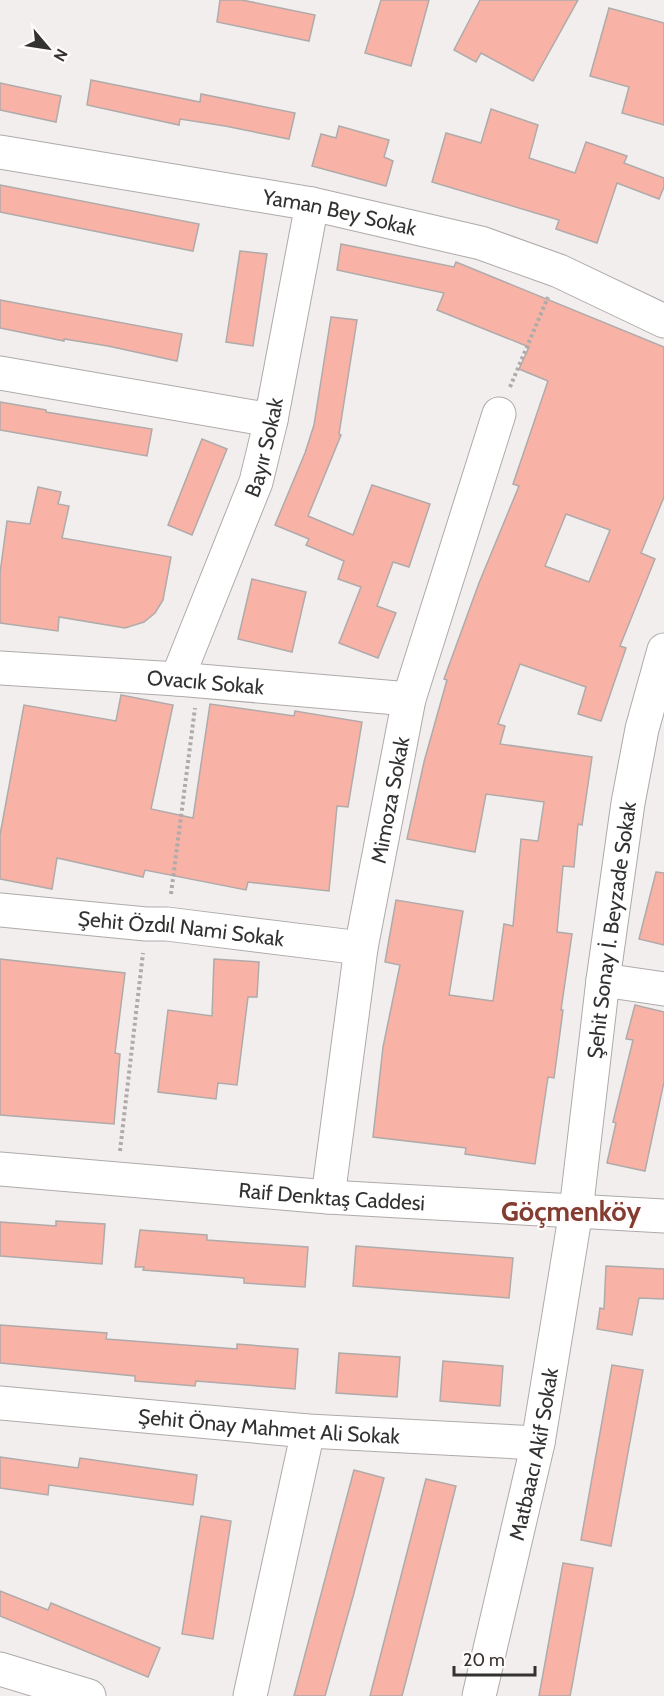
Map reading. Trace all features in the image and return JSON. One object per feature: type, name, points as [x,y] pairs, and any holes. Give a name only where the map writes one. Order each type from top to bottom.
[{"type":"street","name":"Yaman Bey Sokak","points":[[0,152],[312,204],[481,243],[559,271],[664,321]]},
{"type":"street","name":"Bayır Sokak","points":[[188,680],[256,482],[271,420],[312,204]]},
{"type":"street","points":[[0,373],[271,420]]},
{"type":"street","name":"Mimoza Sokak","points":[[328,1197],[361,948],[409,699],[499,414]]},
{"type":"street","name":"Şehit Sonay İ. Beyzade Sokak","points":[[576,1211],[603,980],[628,803],[642,729],[664,651]]},
{"type":"street","name":"Ovacık Sokak","points":[[0,668],[188,680],[409,699]]},
{"type":"street","name":"Şehit Özdıl Nami Sokak","points":[[0,910],[156,924],[361,948]]},
{"type":"street","points":[[603,980],[664,989]]},
{"type":"street","name":"Raif Denktaş Caddesi","points":[[0,1168],[328,1197],[664,1216]]},
{"type":"street","name":"Matbaacı Akif Sokak","points":[[479,1696],[538,1443],[576,1211]]},
{"type":"street","name":"Şehit Önay Mahmet Ali Sokak","points":[[0,1403],[308,1431],[538,1443]]},
{"type":"street","points":[[250,1696],[308,1431]]},
{"type":"street","points":[[0,1669],[89,1696]]},
{"type":"path","points":[[499,414],[559,271]]},
{"type":"path","points":[[117,1178],[156,924],[188,680]]},
{"type":"building","points":[[220,0],[242,0],[315,15],[309,41],[217,22]]},
{"type":"building","points":[[381,0],[429,0],[411,66],[365,53]]},
{"type":"building","points":[[480,0],[578,0],[533,81],[481,53],[476,62],[454,50]]},
{"type":"building","points":[[609,8],[664,23],[664,125],[622,113],[629,87],[590,76]]},
{"type":"building","points":[[91,80],[200,102],[201,94],[295,113],[289,139],[180,119],[179,125],[87,105]]},
{"type":"building","points":[[0,83],[61,96],[56,122],[0,110]]},
{"type":"building","points":[[491,109],[538,125],[529,158],[575,173],[586,142],[627,156],[624,163],[664,178],[664,187],[659,199],[617,183],[597,243],[556,229],[559,220],[432,182],[446,133],[481,143]]},
{"type":"building","points":[[339,126],[389,140],[384,157],[393,161],[386,186],[312,166],[321,134],[336,138]]},
{"type":"building","points":[[0,185],[199,224],[193,251],[0,212]]},
{"type":"building","points":[[341,244],[454,267],[456,262],[664,347],[664,497],[641,553],[655,559],[620,646],[626,648],[601,721],[578,714],[586,687],[520,664],[498,724],[505,726],[500,744],[592,757],[582,825],[578,824],[574,867],[563,866],[557,932],[572,934],[554,1078],[548,1077],[535,1164],[465,1154],[466,1148],[373,1137],[383,1047],[400,965],[385,962],[396,900],[463,911],[449,995],[493,1001],[504,924],[513,926],[521,839],[538,841],[544,802],[486,794],[475,852],[407,839],[424,762],[447,680],[444,679],[479,583],[519,486],[513,484],[548,381],[519,369],[529,347],[437,310],[444,293],[337,270]],"holes":[[[566,514],[610,530],[589,582],[545,566]]]},
{"type":"building","points":[[240,251],[267,254],[253,346],[226,342]]},
{"type":"building","points":[[0,300],[182,334],[177,361],[108,346],[64,339],[64,341],[0,328]]},
{"type":"building","points":[[331,317],[357,320],[339,434],[341,435],[308,516],[353,535],[372,485],[430,504],[409,567],[393,562],[377,606],[396,613],[378,658],[339,643],[361,587],[338,579],[344,561],[306,545],[309,539],[275,525],[314,425]]},
{"type":"building","points":[[0,402],[46,410],[46,412],[152,429],[147,456],[0,430]]},
{"type":"building","points":[[202,439],[227,449],[192,535],[168,525]]},
{"type":"building","points":[[38,487],[61,492],[58,504],[69,506],[62,538],[171,557],[163,600],[155,613],[144,622],[125,628],[59,617],[58,631],[0,623],[0,573],[7,521],[30,524]]},
{"type":"building","points":[[252,579],[306,592],[292,652],[238,639]]},
{"type":"building","points":[[121,695],[173,705],[151,809],[193,818],[210,704],[294,716],[295,711],[362,722],[348,807],[337,806],[329,891],[248,882],[246,890],[145,870],[143,877],[57,858],[52,889],[0,879],[0,835],[24,705],[116,721]]},
{"type":"building","points":[[656,872],[664,873],[664,945],[639,939]]},
{"type":"building","points":[[0,959],[125,973],[115,1053],[120,1054],[114,1124],[0,1115]]},
{"type":"building","points":[[214,959],[259,962],[257,997],[248,997],[237,1085],[218,1083],[216,1099],[158,1092],[168,1010],[212,1016]]},
{"type":"building","points":[[635,1005],[664,1012],[664,1082],[645,1171],[607,1163],[616,1123],[613,1122],[633,1040],[626,1039]]},
{"type":"building","points":[[56,1221],[105,1224],[102,1264],[0,1256],[0,1222],[56,1226]]},
{"type":"building","points":[[140,1230],[207,1235],[207,1240],[308,1247],[305,1287],[244,1283],[244,1278],[143,1270],[144,1267],[135,1267]]},
{"type":"building","points":[[356,1246],[513,1258],[509,1298],[353,1286]]},
{"type":"building","points":[[606,1266],[664,1269],[664,1299],[639,1298],[632,1335],[597,1329],[600,1308],[604,1309]]},
{"type":"building","points":[[0,1325],[107,1333],[106,1339],[237,1349],[237,1344],[298,1349],[295,1389],[196,1381],[195,1386],[135,1381],[135,1376],[0,1363]]},
{"type":"building","points":[[339,1353],[400,1357],[397,1397],[336,1393]]},
{"type":"building","points":[[443,1361],[503,1366],[500,1406],[440,1401]]},
{"type":"building","points":[[612,1365],[643,1370],[611,1546],[581,1540]]},
{"type":"building","points":[[0,1457],[78,1468],[80,1458],[197,1475],[193,1505],[49,1485],[48,1495],[0,1488]]},
{"type":"building","points":[[354,1470],[384,1478],[354,1593],[325,1696],[294,1696]]},
{"type":"building","points":[[426,1479],[456,1486],[420,1627],[402,1696],[370,1696]]},
{"type":"building","points":[[201,1516],[231,1521],[213,1639],[182,1634]]},
{"type":"building","points":[[563,1563],[593,1568],[572,1686],[570,1696],[539,1696]]},
{"type":"building","points":[[0,1591],[48,1610],[51,1603],[160,1648],[148,1677],[0,1616]]},
{"type":"district","name":"Göçmenköy","points":[[571,1211]]}]
